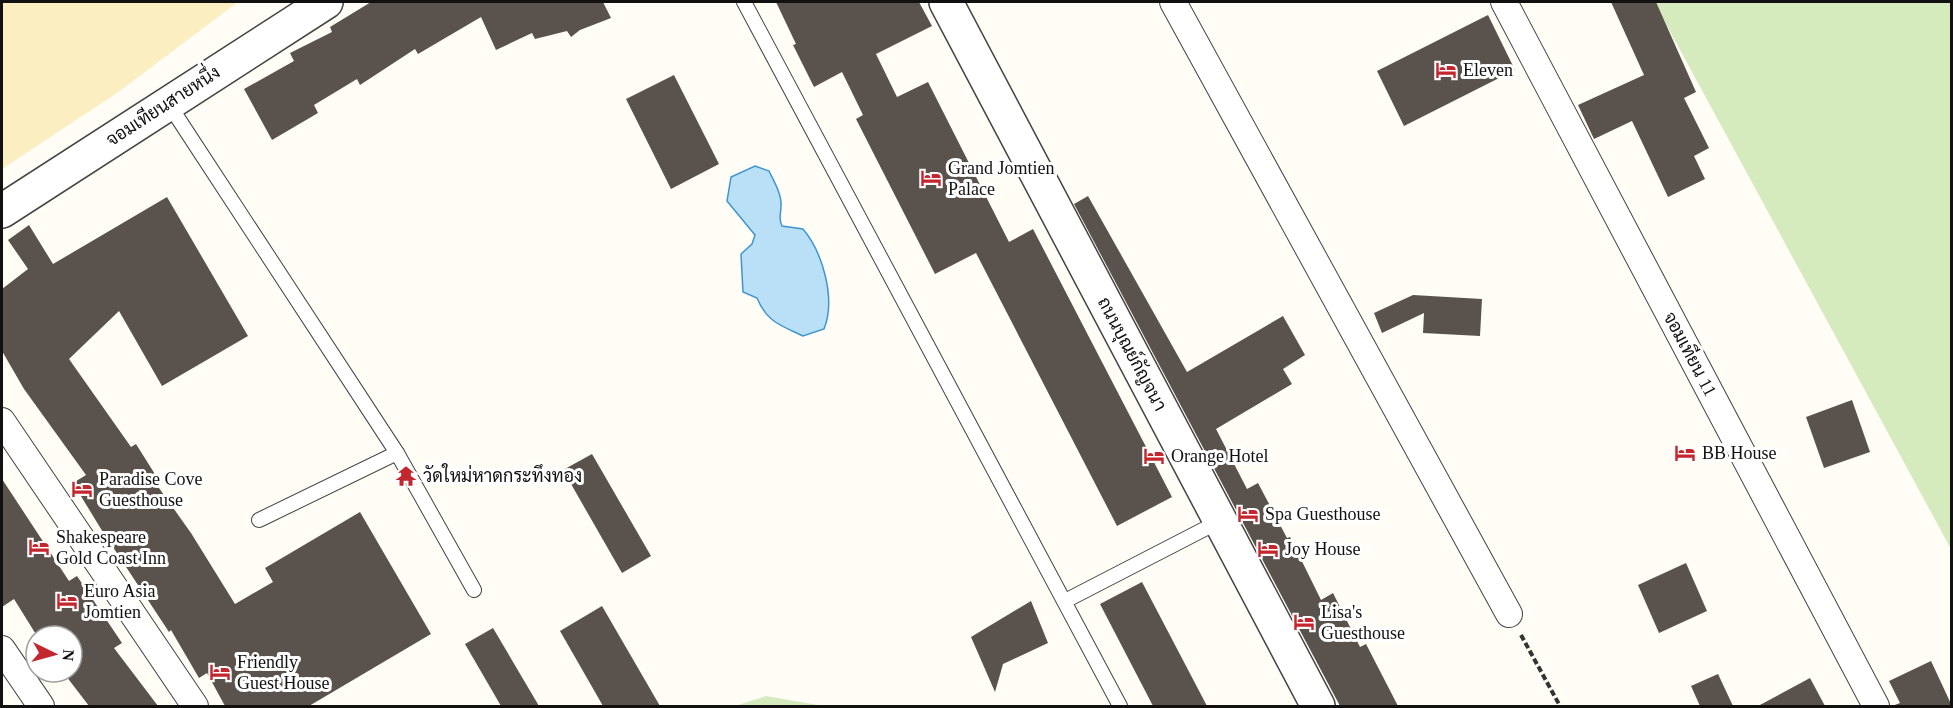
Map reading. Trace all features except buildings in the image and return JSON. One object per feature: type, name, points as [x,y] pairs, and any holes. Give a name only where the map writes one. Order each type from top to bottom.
[{"type":"street","name":"จอมเทียนสายหนึ่ง","points":[[2,211],[326,2]]},
{"type":"street","name":"ถนนบุณย์กัญจนา","points":[[946,2],[1318,706]]},
{"type":"street","points":[[1173,2],[1509,614]]},
{"type":"street","name":"จอมเทียน 11","points":[[1504,2],[1876,706]]},
{"type":"street","points":[[2,421],[195,706]]},
{"type":"street","points":[[2,649],[40,706]]},
{"type":"lane","points":[[744,2],[1120,706]]},
{"type":"lane","points":[[168,103],[397,453],[474,590]]},
{"type":"lane","points":[[259,520],[397,453]]},
{"type":"lane","points":[[1065,601],[1220,521]]},
{"type":"path","points":[[1509,614],[1560,706]]},
{"type":"green space","points":[[1654,2],[1951,2],[1951,549]]},
{"type":"green space","points":[[766,696],[818,705],[819,706],[735,706]]},
{"type":"sand","points":[[2,2],[238,2],[117,93],[2,169]]},
{"type":"water","points":[[755,166],[769,171],[775,184],[781,202],[782,226],[803,229],[822,263],[829,304],[824,329],[803,336],[775,322],[765,313],[757,298],[743,292],[741,254],[752,244],[755,235],[727,201],[731,177]]},
{"type":"place","name":"Eleven","points":[[1446,70]]},
{"type":"place","name":"Grand Jomtien Palace","points":[[931,178]]},
{"type":"place","name":"BB House","points":[[1685,453]]},
{"type":"place","name":"Orange Hotel","points":[[1154,456]]},
{"type":"place","name":"วัดใหม่หาดกระทึงทอง","points":[[406,476]]},
{"type":"place","name":"Paradise Cove Guesthouse","points":[[82,489]]},
{"type":"place","name":"Spa Guesthouse","points":[[1248,514]]},
{"type":"place","name":"Shakespeare Gold Coast Inn","points":[[39,547]]},
{"type":"place","name":"Joy House","points":[[1268,549]]},
{"type":"place","name":"Euro Asia Jomtien","points":[[67,601]]},
{"type":"place","name":"Lisa's Guesthouse","points":[[1304,622]]},
{"type":"place","name":"Friendly Guest House","points":[[220,672]]}]
